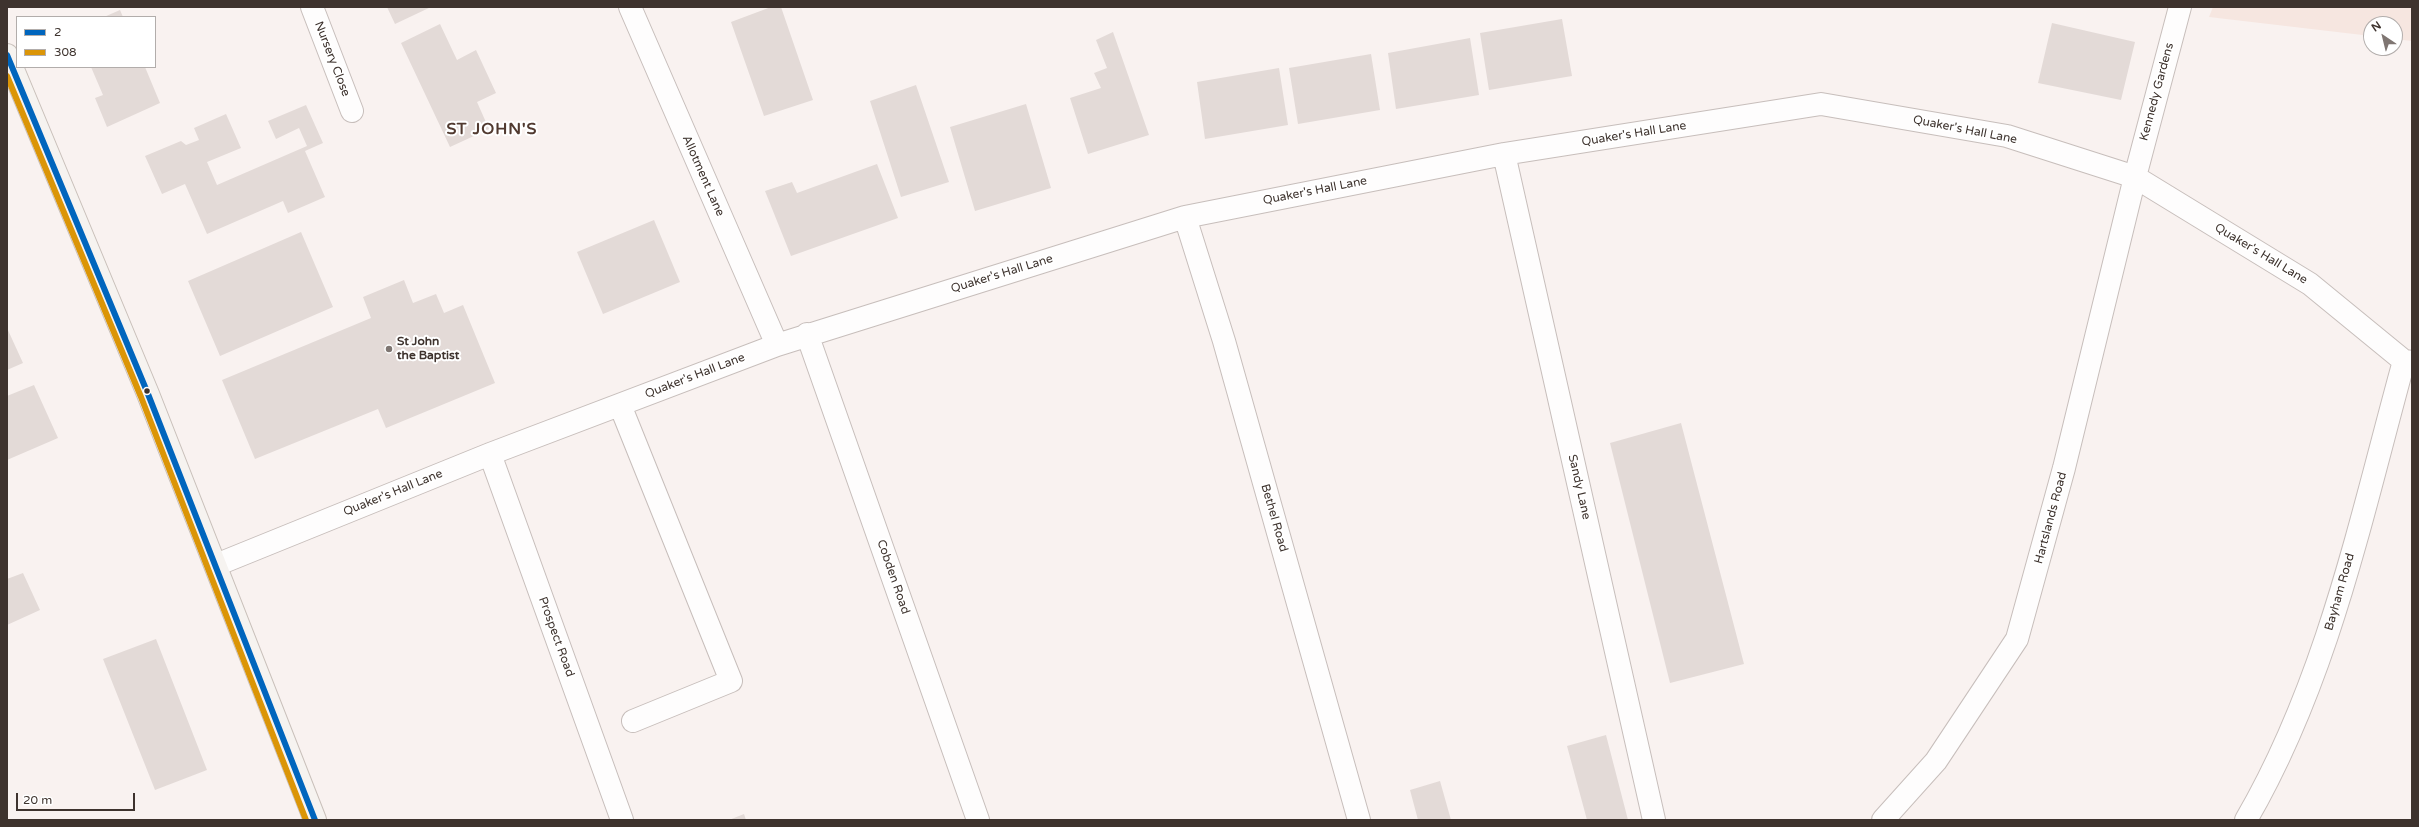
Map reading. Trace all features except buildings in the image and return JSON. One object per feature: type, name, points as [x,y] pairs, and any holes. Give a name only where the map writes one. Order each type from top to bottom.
[{"type":"main road","points":[[7,55],[148,394],[315,820]]},
{"type":"street","name":"Nursery Close","points":[[312,7],[352,111]]},
{"type":"street","name":"Allotment Lane","points":[[630,7],[777,345]]},
{"type":"street","name":"Kennedy Gardens","points":[[2135,177],[2180,7]]},
{"type":"street","name":"Quaker's Hall Lane","points":[[216,565],[490,454],[807,334],[1185,217],[1504,154],[1821,104],[2007,136],[2135,177],[2310,284],[2408,361]]},
{"type":"street","name":"Sandy Lane","points":[[1504,154],[1654,820]]},
{"type":"street","name":"Hartslands Road","points":[[1883,820],[1936,761],[2017,640],[2064,468],[2135,177]]},
{"type":"street","name":"Bethel Road","points":[[1185,217],[1226,349],[1359,820]]},
{"type":"street","name":"Cobden Road","points":[[807,334],[978,820]]},
{"type":"street","name":"Bayham Road","points":[[2246,820],[2280,759],[2310,688],[2333,618],[2408,361]]},
{"type":"street","points":[[620,405],[731,681],[633,721]]},
{"type":"street","name":"Prospect Road","points":[[490,454],[622,820]]},
{"type":"shaded area","points":[[2213,7],[2412,7],[2412,41],[2403,40],[2403,16],[2363,16],[2363,35],[2209,17]]},
{"type":"transit line","name":"2","points":[[7,55],[148,394],[315,820]]},
{"type":"transit line","name":"308","points":[[7,76],[141,397],[306,820]]},
{"type":"place","name":"St John the Baptist","points":[[389,349]]},
{"type":"district","name":"ST JOHN'S","points":[[492,130]]}]
